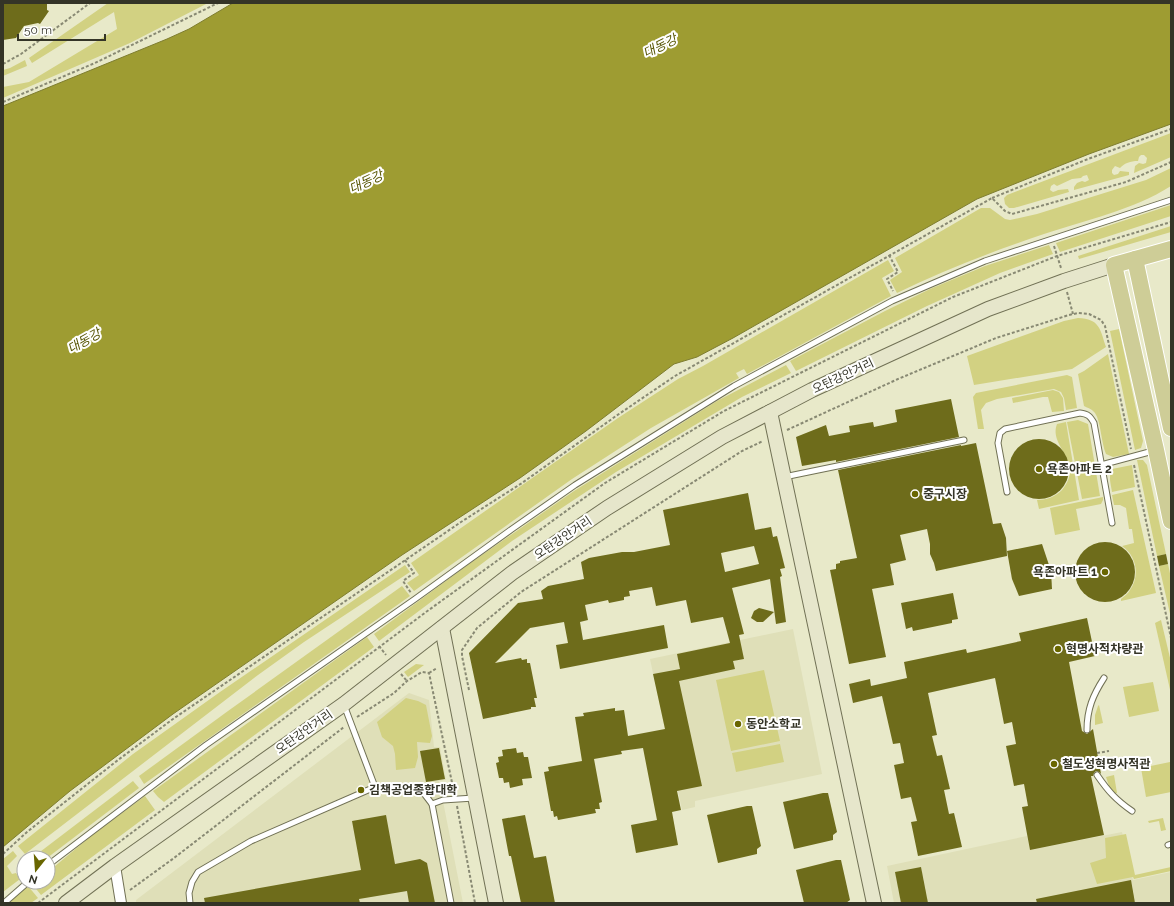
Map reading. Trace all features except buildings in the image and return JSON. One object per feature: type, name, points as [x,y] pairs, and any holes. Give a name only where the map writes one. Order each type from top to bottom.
[{"type":"main road","points":[[1171,249],[1114,265],[1171,521]]},
{"type":"main road","points":[[1135,259],[1171,428]]},
{"type":"main road","name":"오탄강안거리","points":[[66,903],[115,866],[344,704],[512,573],[607,508],[722,437],[812,390],[988,309],[1064,281],[1114,265]]},
{"type":"main road","points":[[770,412],[874,903]]},
{"type":"main road","points":[[442,628],[496,903]]},
{"type":"street","points":[[115,866],[121,900]]},
{"type":"lane","points":[[56,859],[206,745],[575,485],[734,386],[897,299],[985,261],[1170,200]]},
{"type":"lane","points":[[1006,492],[998,443],[1000,433],[1006,429],[1080,413],[1086,414],[1090,416],[1094,423],[1112,523]]},
{"type":"lane","points":[[784,477],[964,440]]},
{"type":"lane","points":[[1101,465],[1156,450]]},
{"type":"lane","points":[[1087,730],[1087,720],[1094,694],[1104,678]]},
{"type":"lane","points":[[344,704],[375,787]]},
{"type":"lane","points":[[1097,775],[1117,801],[1132,811]]},
{"type":"lane","points":[[190,903],[189,893],[192,882],[198,872],[251,841],[375,787],[419,787],[432,804],[451,903]]},
{"type":"lane","points":[[432,804],[443,800],[476,798]]},
{"type":"lane","points":[[4,903],[19,890]]},
{"type":"path","points":[[3,64],[21,54],[90,3]]},
{"type":"path","points":[[3,102],[95,63],[218,3]]},
{"type":"path","points":[[3,854],[27,832],[118,760],[173,719],[326,613],[461,522],[522,483],[675,376],[992,198],[1088,159],[1171,129]]},
{"type":"path","points":[[992,198],[1005,211],[1012,214],[1126,182],[1171,162]]},
{"type":"path","points":[[890,255],[898,272],[887,279],[897,299]]},
{"type":"path","points":[[1064,281],[1073,314]]},
{"type":"path","points":[[405,560],[414,573],[404,582],[416,598]]},
{"type":"path","points":[[462,656],[469,690]]},
{"type":"path","points":[[121,900],[350,722],[394,693],[407,680],[422,672],[429,673],[456,799],[475,903]]},
{"type":"path","points":[[1097,753],[1109,751]]},
{"type":"shaded area","points":[[108,3],[208,3],[130,43],[3,98],[3,87],[29,82],[117,29],[114,12],[32,63],[29,58]]},
{"type":"shaded area","points":[[25,60],[27,66],[3,76],[3,70]]},
{"type":"shaded area","points":[[1171,133],[1171,157],[1134,173],[1135,166],[1139,163],[1146,163],[1147,158],[1144,155],[1139,157],[1138,161],[1133,161],[1120,168],[1115,166],[1112,170],[1114,175],[1118,174],[1120,171],[1129,172],[1129,175],[1074,190],[1077,183],[1089,180],[1087,175],[1081,178],[1072,179],[1057,186],[1054,184],[1051,186],[1050,190],[1053,192],[1068,189],[1069,192],[1014,208],[1009,208],[1005,204],[1004,198],[1007,195]]},
{"type":"shaded area","points":[[1171,168],[1171,186],[1141,202],[988,254],[933,276],[897,293],[890,280],[902,272],[895,258],[981,208],[990,208],[1005,219],[1010,220],[1037,214],[1146,180]]},
{"type":"shaded area","points":[[1171,205],[1171,216],[1060,252],[1056,243]]},
{"type":"shaded area","points":[[1171,226],[1171,232],[1079,259],[1078,256]]},
{"type":"shaded area","points":[[1049,245],[1053,254],[1000,273],[927,306],[796,371],[790,361],[930,289],[985,266]]},
{"type":"shaded area","points":[[888,260],[894,271],[882,278],[891,296],[747,374],[744,369],[736,373],[739,378],[651,428],[572,479],[414,591],[407,583],[419,575],[411,563],[618,418],[678,379]]},
{"type":"shaded area","points":[[1078,318],[1091,320],[1098,326],[1106,347],[1072,369],[974,385],[967,356],[1064,321]]},
{"type":"shaded area","points":[[1119,329],[1143,441],[1141,448],[1135,450],[1110,331]]},
{"type":"shaded area","points":[[1108,354],[1129,454],[1113,457],[1106,454],[1099,422],[1095,413],[1084,406],[1078,374]]},
{"type":"shaded area","points":[[786,365],[791,373],[742,397],[616,472],[512,541],[379,641],[374,634],[469,564],[574,491],[717,401]]},
{"type":"shaded area","points":[[1067,375],[1072,377],[1077,408],[1066,410],[1064,398],[1061,392],[1054,389],[997,399],[986,403],[981,410],[984,429],[978,429],[973,397],[976,393]]},
{"type":"shaded area","points":[[1053,390],[1059,392],[1063,398],[1064,411],[1052,412],[1048,397],[1013,403],[1012,398]]},
{"type":"shaded area","points":[[1078,420],[1088,424],[1100,496],[1082,499],[1067,422]]},
{"type":"shaded area","points":[[1066,422],[1079,500],[1039,509],[1037,500],[1047,499],[1056,495],[1062,490],[1068,480],[1070,471],[1069,463],[1057,440],[1056,432],[1057,424]]},
{"type":"shaded area","points":[[1137,460],[1143,460],[1147,465],[1166,554],[1157,556]]},
{"type":"shaded area","points":[[1132,465],[1135,487],[1112,492],[1110,478],[1112,469]]},
{"type":"shaded area","points":[[1133,490],[1156,593],[1121,601],[1133,584],[1136,573],[1134,561],[1131,555],[1122,546],[1134,543],[1132,529],[1129,529],[1126,508],[1120,505],[1114,505],[1112,495]]},
{"type":"shaded area","points":[[1103,497],[1101,504],[1076,509],[1080,530],[1055,535],[1050,508]]},
{"type":"shaded area","points":[[1168,564],[1171,578],[1171,618],[1159,566]]},
{"type":"shaded area","points":[[405,565],[410,572],[304,642],[258,675],[30,850],[22,850],[18,846],[133,754],[220,692]]},
{"type":"shaded area","points":[[402,586],[410,596],[144,784],[139,776]]},
{"type":"shaded area","points":[[1161,620],[1171,662],[1171,694],[1155,623]]},
{"type":"shaded area","name":"동안소학교","points":[[793,629],[822,774],[695,801],[695,807],[682,810],[650,659]]},
{"type":"shaded area","points":[[367,637],[374,647],[164,802],[153,791]]},
{"type":"shaded area","points":[[416,664],[424,665],[408,677],[404,672]]},
{"type":"shaded area","points":[[764,670],[780,741],[731,751],[716,680]]},
{"type":"shaded area","points":[[1153,682],[1159,711],[1129,717],[1123,687]]},
{"type":"shaded area","name":"김책공업종합대학","points":[[409,693],[429,700],[434,747],[440,747],[446,780],[439,781],[463,903],[136,903],[136,900]]},
{"type":"shaded area","points":[[406,698],[426,705],[432,736],[430,743],[417,742],[418,757],[415,768],[396,770],[393,746],[382,737],[377,722]]},
{"type":"shaded area","points":[[1099,705],[1103,723],[1095,725],[1095,715]]},
{"type":"shaded area","points":[[780,744],[784,762],[736,772],[732,753]]},
{"type":"shaded area","points":[[1170,762],[1171,792],[1146,797],[1141,768]]},
{"type":"shaded area","points":[[1114,775],[1117,793],[1115,793],[1109,786],[1106,777]]},
{"type":"shaded area","points":[[133,781],[139,788],[56,851],[42,850]]},
{"type":"shaded area","points":[[145,796],[155,810],[56,884],[56,865],[91,836]]},
{"type":"shaded area","points":[[1163,818],[1166,830],[1161,831],[1159,821],[1149,823],[1148,821]]},
{"type":"shaded area","points":[[1122,832],[1133,880],[1171,872],[1171,903],[894,903],[887,866],[1027,836],[1030,850]]},
{"type":"shaded area","points":[[1126,834],[1135,875],[1171,867],[1171,871],[1134,879],[1133,877],[1097,884],[1090,863],[1106,858],[1105,838]]},
{"type":"shaded area","points":[[13,851],[16,855],[16,857],[7,866],[12,874],[16,873],[16,882],[3,892],[3,859]]},
{"type":"shaded area","points":[[23,890],[31,890],[38,898],[31,903],[8,903]]},
{"type":"shaded area","points":[[37,890],[48,890],[41,895]]},
{"type":"water","name":"대동강","points":[[233,3],[1171,3],[1171,124],[1089,154],[977,199],[733,338],[697,357],[674,364],[586,431],[520,478],[402,555],[173,714],[70,791],[3,847],[3,106],[167,39],[189,29]]},
{"type":"place","name":"욕존아파트 2","points":[[1039,469]]},
{"type":"place","name":"중구시장","points":[[915,494]]},
{"type":"place","name":"욕존아파트 1","points":[[1105,572]]},
{"type":"place","name":"혁명사적차량관","points":[[1058,649]]},
{"type":"place","name":"동안소학교","points":[[738,724]]},
{"type":"place","name":"철도성혁명사적관","points":[[1054,764]]},
{"type":"place","name":"김책공업종합대학","points":[[361,790]]}]
